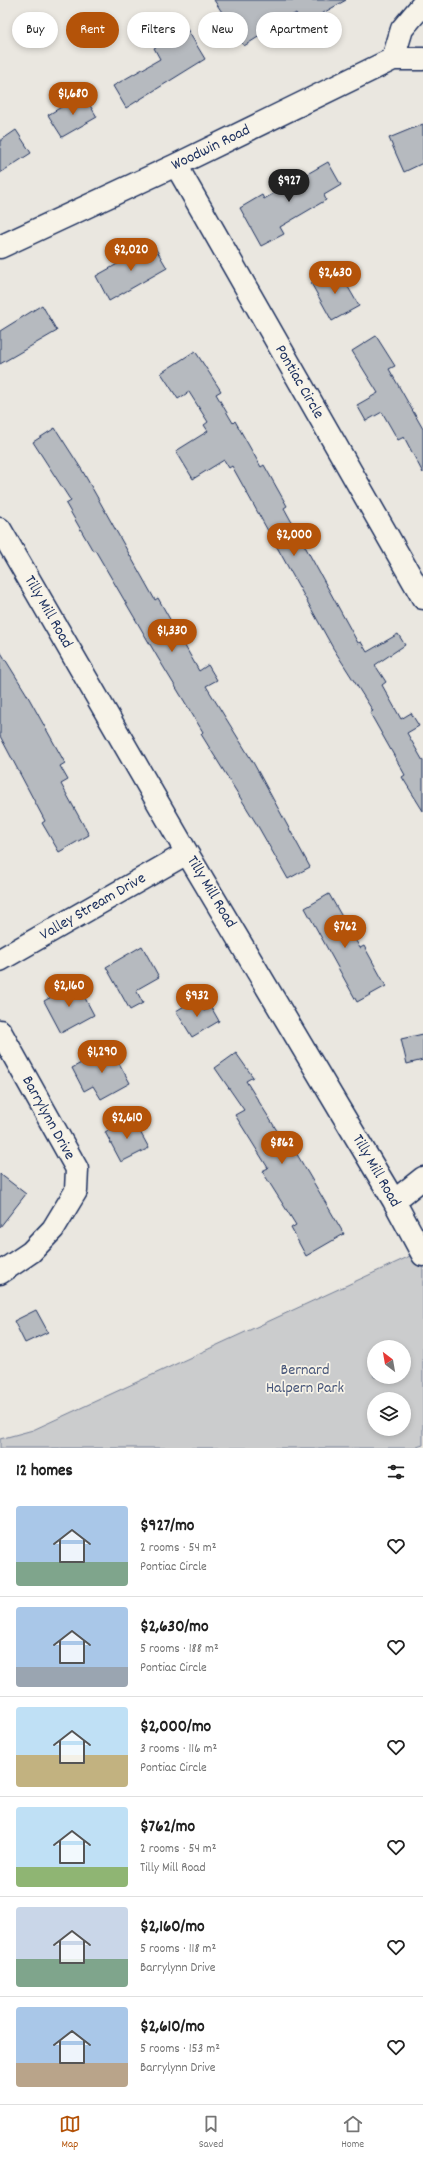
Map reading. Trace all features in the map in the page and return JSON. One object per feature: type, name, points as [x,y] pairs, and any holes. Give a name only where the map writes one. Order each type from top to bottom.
[{"type":"street","points":[[394,59],[402,29],[423,4]]},
{"type":"street","name":"Woodwin Road","points":[[0,247],[176,165],[394,59],[423,59]]},
{"type":"street","name":"Pontiac Circle","points":[[176,165],[423,598]]},
{"type":"street","name":"Tilly Mill Road","points":[[0,529],[187,853],[394,1200],[423,1255]]},
{"type":"street","name":"Valley Stream Drive","points":[[0,960],[187,853]]},
{"type":"street","name":"Barrylynn Drive","points":[[0,1031],[77,1169],[76,1191],[54,1230],[31,1252],[0,1273]]},
{"type":"street","points":[[394,1200],[423,1178]]},
{"type":"green space","name":"Bernard Halpern Park","points":[[421,1251],[423,1255],[423,1445],[414,1448],[0,1448],[0,1439],[33,1430]]},
{"type":"building","points":[[214,0],[346,0],[325,12],[256,12],[256,38],[248,43],[248,12],[222,12]]},
{"type":"building","points":[[190,34],[205,59],[126,108],[113,86],[160,59],[154,48],[190,48]]},
{"type":"building","points":[[83,94],[97,117],[62,137],[48,115]]},
{"type":"building","points":[[423,124],[423,163],[404,172],[389,138]]},
{"type":"building","points":[[16,130],[31,153],[0,173],[0,141]]},
{"type":"building","points":[[328,162],[341,185],[324,195],[326,200],[280,227],[284,234],[261,246],[240,208],[262,195],[264,199]]},
{"type":"building","points":[[153,244],[167,268],[109,301],[96,276]]},
{"type":"building","points":[[337,268],[359,306],[332,321],[311,283]]},
{"type":"building","points":[[42,305],[57,331],[0,364],[0,331]]},
{"type":"building","points":[[376,336],[395,366],[389,369],[423,429],[423,473],[404,437],[398,440],[382,412],[366,421],[357,405],[378,393],[352,351]]},
{"type":"building","points":[[195,351],[221,391],[216,394],[233,423],[235,421],[261,467],[264,465],[287,506],[284,508],[358,643],[361,642],[367,652],[398,634],[405,645],[375,665],[386,682],[382,685],[401,719],[411,713],[419,726],[407,733],[423,761],[423,811],[402,777],[405,775],[370,713],[373,711],[333,648],[232,466],[229,468],[224,460],[193,479],[176,451],[208,431],[204,425],[208,422],[189,392],[178,399],[161,373]]},
{"type":"building","points":[[55,428],[82,470],[155,600],[158,598],[199,671],[208,665],[217,680],[206,686],[254,764],[310,867],[288,879],[259,828],[201,734],[203,732],[95,550],[93,551],[66,504],[71,501],[33,442]]},
{"type":"building","points":[[0,651],[26,693],[65,763],[60,766],[68,780],[61,784],[89,835],[59,852],[42,823],[45,821],[0,736]]},
{"type":"building","points":[[329,894],[360,948],[364,946],[386,986],[357,1002],[305,908]]},
{"type":"building","points":[[142,946],[159,977],[136,990],[143,1003],[130,1010],[106,967]]},
{"type":"building","points":[[77,983],[94,1015],[61,1033],[44,1001]]},
{"type":"building","points":[[196,999],[204,1011],[211,1007],[219,1021],[192,1037],[176,1011]]},
{"type":"building","points":[[423,1034],[423,1060],[407,1064],[401,1039]]},
{"type":"building","points":[[110,1047],[130,1083],[101,1099],[93,1086],[84,1091],[72,1068]]},
{"type":"building","points":[[236,1053],[253,1077],[246,1081],[291,1153],[295,1151],[344,1234],[306,1256],[291,1228],[296,1225],[262,1171],[268,1168],[235,1115],[244,1110],[215,1068]]},
{"type":"building","points":[[132,1117],[149,1148],[121,1162],[105,1132]]},
{"type":"building","points":[[0,1174],[26,1194],[0,1227]]},
{"type":"building","points":[[36,1310],[48,1332],[25,1343],[14,1321]]}]
